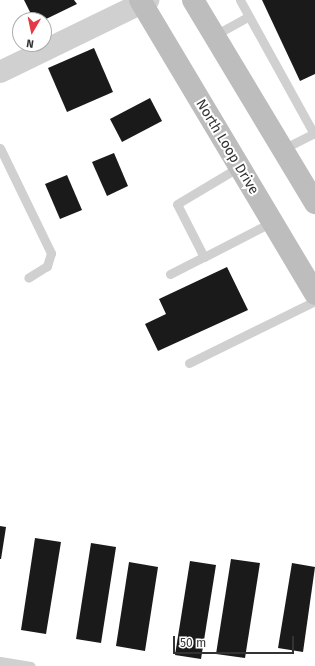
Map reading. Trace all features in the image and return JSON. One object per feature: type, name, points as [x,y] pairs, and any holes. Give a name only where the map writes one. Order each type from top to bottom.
[{"type":"main road","points":[[194,0],[315,203]]},
{"type":"main road","name":"North Loop Drive","points":[[144,1],[239,167],[315,294]]},
{"type":"street","points":[[0,72],[144,1]]},
{"type":"lane","points":[[240,0],[248,17],[315,134],[283,149]]},
{"type":"lane","points":[[215,35],[248,17]]},
{"type":"lane","points":[[0,148],[51,253],[47,266],[28,278]]},
{"type":"lane","points":[[204,257],[177,204],[239,167]]},
{"type":"lane","points":[[170,274],[272,222]]},
{"type":"lane","points":[[189,363],[315,301]]},
{"type":"lane","points":[[0,661],[32,666]]},
{"type":"building","points":[[24,0],[74,0],[77,4],[52,16],[52,12],[30,12]]},
{"type":"building","points":[[262,0],[315,0],[315,74],[300,81]]},
{"type":"building","points":[[94,48],[113,92],[67,112],[48,68]]},
{"type":"building","points":[[150,98],[162,121],[122,142],[110,119]]},
{"type":"building","points":[[114,153],[128,186],[107,196],[92,162]]},
{"type":"building","points":[[67,175],[82,210],[60,219],[45,184]]},
{"type":"building","points":[[227,267],[248,310],[158,351],[145,324],[166,314],[159,299]]},
{"type":"building","points":[[0,526],[6,527],[1,559],[0,559]]},
{"type":"building","points":[[35,538],[61,542],[46,634],[21,630]]},
{"type":"building","points":[[91,543],[116,547],[101,643],[76,639]]},
{"type":"building","points":[[231,559],[260,563],[245,658],[216,654]]},
{"type":"building","points":[[190,561],[216,565],[201,659],[175,655]]},
{"type":"building","points":[[129,562],[158,567],[145,651],[116,646]]},
{"type":"building","points":[[292,563],[315,567],[303,652],[278,648]]}]
